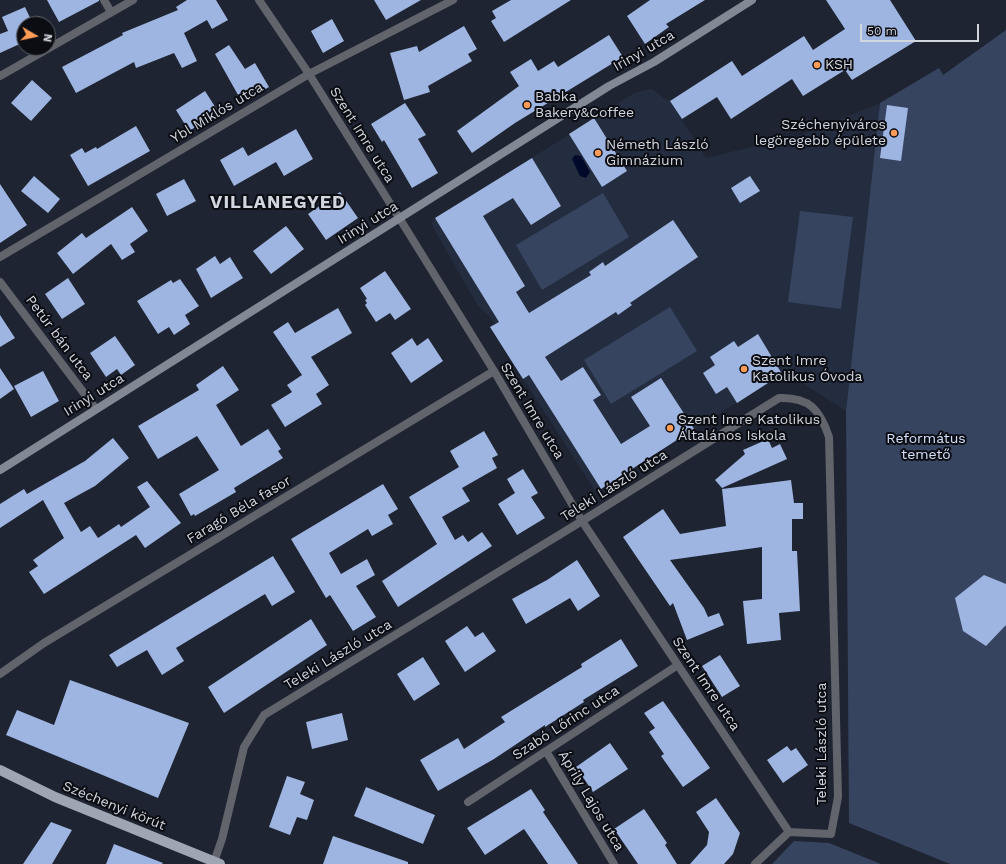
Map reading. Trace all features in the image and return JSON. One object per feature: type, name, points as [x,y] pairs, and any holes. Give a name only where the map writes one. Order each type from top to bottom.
[{"type":"main road","name":"Széchenyi körút","points":[[0,770],[55,797],[217,863]]},
{"type":"street","points":[[104,0],[111,12]]},
{"type":"street","points":[[0,76],[133,0]]},
{"type":"street","name":"Szent Imre utca","points":[[259,0],[309,74],[494,372],[582,521],[789,832]]},
{"type":"street","name":"Ybl Miklós utca","points":[[0,258],[309,74],[453,0]]},
{"type":"street","name":"Irinyi utca","points":[[0,470],[609,86],[654,62],[752,0]]},
{"type":"street","name":"Petúr bán utca","points":[[0,282],[96,409]]},
{"type":"street","name":"Faragó Béla fasor","points":[[0,674],[44,643],[494,372]]},
{"type":"street","name":"Teleki László utca","points":[[217,863],[244,747],[264,714],[582,521],[779,398],[792,398],[807,403],[822,418],[829,437],[838,797],[831,834],[789,832]]},
{"type":"street","name":"Szabó Lőrinc utca","points":[[468,802],[678,665]]},
{"type":"street","name":"Áprily Lajos utca","points":[[546,751],[614,864]]},
{"type":"street","points":[[756,864],[789,832]]},
{"type":"shaded area","points":[[652,89],[670,101],[706,158],[801,135],[880,103],[846,411],[799,381],[789,370],[595,491],[490,327],[495,324],[478,306],[431,224],[435,219],[636,92]]},
{"type":"shaded area","points":[[575,155],[581,156],[590,172],[586,178],[580,176],[572,159]]},
{"type":"green space","name":"Református temető","points":[[1006,30],[1006,864],[950,864],[849,823],[846,411],[880,103],[939,68],[943,75]]},
{"type":"green space","points":[[603,193],[629,237],[542,290],[516,245]]},
{"type":"green space","points":[[800,211],[853,217],[841,309],[788,302]]},
{"type":"green space","points":[[670,307],[697,351],[611,404],[584,360]]},
{"type":"green space","points":[[794,841],[829,843],[881,864],[772,864]]},
{"type":"building","points":[[47,0],[99,0],[59,22]]},
{"type":"building","points":[[187,0],[216,0],[228,20],[212,29],[207,20],[184,33],[197,61],[182,68],[174,53],[136,68],[134,62],[76,93],[62,67],[123,35],[122,33],[178,10],[176,7]]},
{"type":"building","points":[[374,0],[421,0],[386,20]]},
{"type":"building","points":[[511,0],[571,0],[504,42],[491,21],[496,18],[492,11]]},
{"type":"building","points":[[650,0],[705,0],[666,24],[669,27],[645,44],[627,16]]},
{"type":"building","name":"KSH","points":[[826,0],[890,0],[916,41],[852,80],[845,70],[803,96],[792,79],[731,119],[717,97],[682,119],[670,101],[732,61],[742,76],[804,36],[813,50],[845,29]]},
{"type":"building","points":[[25,7],[29,16],[16,16],[16,46],[0,53],[0,34],[8,31],[2,17]]},
{"type":"building","points":[[332,19],[344,41],[323,53],[311,31]]},
{"type":"building","points":[[464,26],[477,49],[468,54],[472,61],[428,86],[430,92],[404,100],[390,53],[417,46],[419,52]]},
{"type":"building","points":[[609,35],[623,57],[515,123],[472,153],[457,131],[519,86],[510,72],[531,59],[538,71],[554,61],[558,67]]},
{"type":"building","points":[[229,45],[245,69],[255,63],[269,87],[242,102],[215,54]]},
{"type":"building","points":[[32,80],[52,98],[31,121],[11,103]]},
{"type":"building","points":[[205,91],[219,113],[189,131],[176,110]]},
{"type":"building","points":[[405,103],[426,135],[418,139],[438,173],[412,188],[384,140],[382,142],[371,124]]},
{"type":"building","name":"Széchenyiváros legöregebb épülete","points":[[887,105],[908,108],[901,161],[880,158]]},
{"type":"building","name":"Németh László Gimnázium","points":[[594,118],[627,171],[602,187],[569,134]]},
{"type":"building","points":[[136,126],[150,151],[88,186],[70,155],[82,148],[85,153],[96,147],[97,149]]},
{"type":"building","points":[[296,129],[313,159],[284,176],[276,162],[234,186],[220,160],[243,147],[248,156]]},
{"type":"building","points":[[532,158],[561,206],[531,225],[513,198],[483,216],[525,286],[516,292],[529,313],[591,275],[589,272],[603,262],[605,266],[673,220],[698,257],[630,303],[632,305],[618,315],[616,312],[545,357],[561,381],[583,367],[601,395],[593,400],[621,444],[650,426],[631,397],[661,378],[694,429],[601,489],[529,375],[523,379],[490,327],[499,322],[435,218]]},
{"type":"building","points":[[34,176],[60,199],[48,213],[21,191]]},
{"type":"building","points":[[750,176],[760,191],[740,203],[731,188]]},
{"type":"building","points":[[184,179],[196,201],[167,216],[156,194]]},
{"type":"building","points":[[0,184],[27,225],[0,243]]},
{"type":"building","points":[[340,192],[358,218],[326,240],[308,214]]},
{"type":"building","points":[[132,207],[148,231],[130,244],[135,252],[122,260],[111,244],[73,274],[57,253],[82,233],[86,238]]},
{"type":"building","points":[[286,226],[304,249],[271,274],[253,251]]},
{"type":"building","points":[[215,256],[220,264],[230,257],[243,278],[211,298],[196,269]]},
{"type":"building","points":[[385,271],[411,309],[395,320],[390,313],[376,322],[365,305],[367,303],[365,300],[367,299],[360,288]]},
{"type":"building","points":[[68,278],[85,304],[62,319],[45,294]]},
{"type":"building","points":[[180,279],[199,306],[185,315],[190,324],[174,335],[169,327],[158,334],[137,301],[171,280],[173,283]]},
{"type":"building","points":[[338,308],[352,333],[311,357],[329,385],[316,394],[322,404],[285,427],[271,405],[292,392],[287,385],[302,375],[273,332],[288,322],[295,333]]},
{"type":"building","points":[[0,315],[15,338],[0,347]]},
{"type":"building","name":"Szent Imre Katolikus Óvoda","points":[[758,334],[782,374],[737,403],[727,387],[716,394],[703,373],[715,365],[710,357],[734,341],[738,347]]},
{"type":"building","points":[[115,336],[135,365],[121,375],[117,369],[106,377],[90,353]]},
{"type":"building","points":[[412,338],[417,346],[428,338],[443,361],[411,383],[391,353]]},
{"type":"building","points":[[223,366],[239,390],[216,405],[241,446],[268,429],[281,449],[278,451],[283,458],[234,488],[236,492],[195,516],[194,514],[191,516],[179,494],[219,470],[197,436],[158,459],[138,426],[199,390],[196,385]]},
{"type":"building","points":[[0,368],[14,389],[0,399]]},
{"type":"building","points":[[43,371],[59,401],[31,417],[14,386]]},
{"type":"building","points":[[484,431],[498,455],[492,458],[497,468],[462,488],[470,501],[442,517],[455,540],[463,535],[468,542],[482,532],[492,546],[398,607],[382,581],[437,544],[409,497],[459,467],[450,451]]},
{"type":"building","points":[[113,438],[129,458],[95,486],[64,503],[81,532],[90,526],[98,538],[119,524],[121,527],[150,507],[137,487],[147,481],[181,523],[145,548],[136,535],[44,594],[29,572],[38,566],[33,560],[64,538],[43,500],[0,528],[0,504],[24,489],[27,494],[85,461]]},
{"type":"building","points":[[768,439],[772,448],[780,444],[787,459],[722,488],[715,480],[745,454],[743,450]]},
{"type":"building","points":[[523,469],[538,493],[531,497],[545,518],[517,535],[498,504],[515,493],[507,479]]},
{"type":"building","points":[[791,480],[794,503],[803,503],[803,519],[792,519],[792,551],[797,551],[800,611],[779,613],[781,640],[747,644],[743,601],[762,599],[762,547],[670,560],[704,608],[708,617],[719,613],[724,625],[687,640],[673,603],[670,606],[623,537],[663,509],[680,534],[726,526],[722,489]]},
{"type":"building","points":[[383,484],[398,509],[388,515],[393,524],[372,536],[368,529],[329,553],[341,574],[367,559],[375,575],[356,586],[376,617],[353,631],[330,595],[326,598],[291,539]]},
{"type":"building","points":[[273,556],[295,592],[272,606],[265,594],[176,648],[184,661],[162,675],[147,650],[117,667],[109,655]]},
{"type":"building","points":[[577,560],[600,596],[578,611],[570,598],[526,624],[512,599],[547,580]]},
{"type":"building","points":[[984,575],[1006,584],[1006,625],[986,646],[963,631],[955,598]]},
{"type":"building","points":[[311,619],[327,645],[224,713],[208,687]]},
{"type":"building","points":[[467,626],[475,637],[483,632],[496,651],[465,672],[445,641]]},
{"type":"building","points":[[621,639],[638,666],[583,700],[584,702],[545,727],[545,725],[494,759],[438,791],[420,760],[458,738],[464,749],[505,722],[501,717],[582,667],[581,664]]},
{"type":"building","points":[[720,655],[740,686],[722,697],[702,666]]},
{"type":"building","points":[[423,657],[440,684],[414,701],[397,674]]},
{"type":"building","points":[[70,680],[189,723],[158,798],[6,735],[17,710],[54,725]]},
{"type":"building","points":[[663,701],[710,768],[683,787],[661,756],[664,754],[649,732],[655,728],[644,713]]},
{"type":"building","points":[[342,713],[348,740],[312,749],[306,722]]},
{"type":"building","points":[[610,743],[628,769],[593,792],[576,767]]},
{"type":"building","points":[[787,746],[791,751],[796,748],[808,765],[783,783],[767,760]]},
{"type":"building","points":[[287,776],[305,782],[300,794],[314,800],[307,820],[297,817],[290,835],[269,827]]},
{"type":"building","points":[[366,787],[435,815],[423,844],[354,816]]},
{"type":"building","points":[[531,789],[545,810],[543,812],[578,864],[548,864],[524,829],[485,855],[467,828]]},
{"type":"building","points":[[716,798],[740,833],[733,854],[724,864],[690,864],[707,845],[709,832],[696,812]]},
{"type":"building","points":[[644,809],[667,843],[665,845],[677,864],[638,864],[614,829]]},
{"type":"building","points":[[51,822],[72,830],[52,864],[23,864]]},
{"type":"building","points":[[333,836],[408,862],[408,864],[323,864]]},
{"type":"building","points":[[114,844],[163,863],[106,864]]},
{"type":"place","name":"KSH","points":[[817,65]]},
{"type":"place","name":"Babka Bakery&Coffee","points":[[527,105]]},
{"type":"place","name":"Széchenyiváros legöregebb épülete","points":[[894,133]]},
{"type":"place","name":"Németh László Gimnázium","points":[[598,153]]},
{"type":"place","name":"Szent Imre Katolikus Óvoda","points":[[744,369]]},
{"type":"place","name":"Szent Imre Katolikus Általános Iskola","points":[[670,428]]},
{"type":"district","name":"VILLANEGYED","points":[[278,203]]}]
